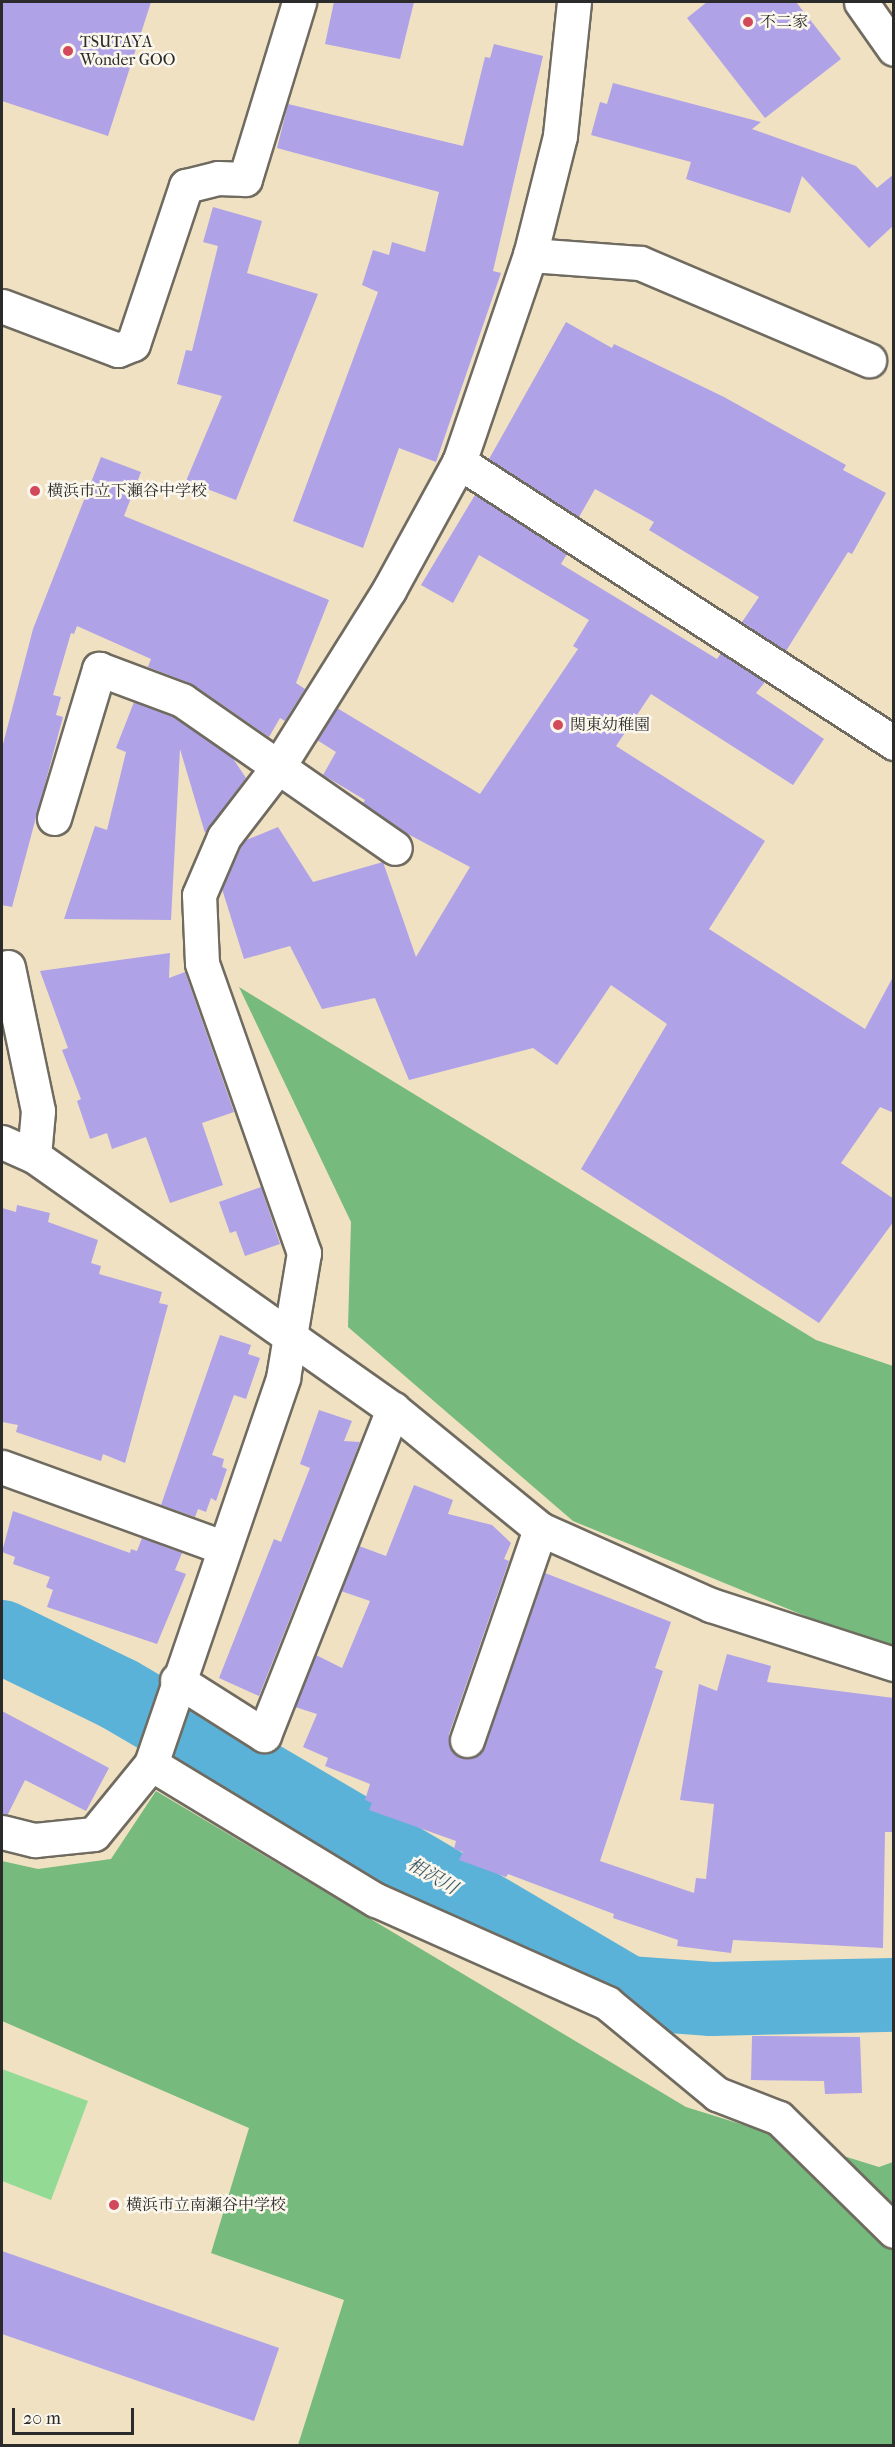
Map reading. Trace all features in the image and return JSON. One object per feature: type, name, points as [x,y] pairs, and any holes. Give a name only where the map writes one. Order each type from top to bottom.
[{"type":"street","points":[[2,306],[118,350],[133,344],[186,186],[218,178],[245,179],[299,2]]},
{"type":"street","points":[[2,1832],[35,1840],[94,1834],[154,1753],[174,1689],[283,1378],[304,1253],[202,963],[199,895],[224,837],[278,768],[389,590],[459,462],[530,255],[560,136],[574,2]]},
{"type":"street","points":[[861,2],[894,49]]},
{"type":"street","points":[[530,255],[640,263],[869,360]]},
{"type":"street","points":[[459,462],[894,743]]},
{"type":"street","points":[[54,818],[99,669],[182,700],[395,848]]},
{"type":"street","points":[[8,967],[38,1111],[34,1156]]},
{"type":"street","points":[[2,1142],[34,1156],[393,1409],[540,1529],[711,1605],[894,1664]]},
{"type":"street","points":[[174,1689],[264,1735],[393,1409]]},
{"type":"street","points":[[2,1467],[224,1548]]},
{"type":"street","points":[[467,1740],[540,1529]]},
{"type":"street","points":[[154,1753],[376,1900],[607,2003],[717,2094],[778,2118],[894,2231]]},
{"type":"green space","points":[[239,987],[816,1340],[893,1366],[893,1652],[573,1521],[348,1327],[351,1222]]},
{"type":"green space","points":[[156,1791],[686,2107],[879,2167],[893,2162],[893,2445],[298,2445],[344,2300],[211,2253],[249,2128],[2,2021],[2,1861],[38,1869],[111,1859]]},
{"type":"green space","points":[[2,2069],[88,2101],[51,2200],[2,2181]]},
{"type":"building","name":"TSUTAYA Wonder GOO","points":[[2,2],[151,2],[108,136],[2,101]]},
{"type":"building","points":[[334,2],[414,2],[400,59],[325,44]]},
{"type":"building","points":[[707,2],[796,2],[841,59],[765,118],[687,18]]},
{"type":"building","points":[[494,44],[543,56],[493,271],[501,273],[436,462],[399,448],[363,548],[293,521],[378,292],[362,285],[373,250],[389,255],[392,242],[425,252],[439,192],[277,148],[288,104],[463,146],[485,57],[490,58]]},
{"type":"building","points":[[613,83],[761,122],[752,129],[856,166],[877,188],[894,174],[894,225],[869,248],[802,176],[790,213],[686,179],[691,162],[591,135],[600,102],[607,104]]},
{"type":"building","points":[[213,207],[262,221],[247,273],[318,294],[236,500],[186,481],[222,396],[177,384],[186,350],[192,351],[218,246],[203,242]]},
{"type":"building","points":[[566,322],[612,348],[614,344],[724,397],[846,465],[843,470],[886,493],[852,554],[848,552],[786,651],[742,622],[759,597],[649,530],[654,522],[595,489],[579,517],[489,459]]},
{"type":"building","points":[[101,457],[141,472],[124,516],[329,600],[296,683],[305,689],[285,721],[280,718],[269,737],[192,684],[148,667],[151,659],[77,626],[74,634],[71,633],[53,695],[61,697],[56,715],[63,717],[12,907],[2,905],[2,748],[33,629]]},
{"type":"building","points":[[475,495],[567,554],[561,564],[717,659],[721,653],[765,682],[756,693],[824,739],[793,785],[651,694],[616,746],[765,841],[709,929],[865,1029],[894,975],[894,1113],[880,1107],[841,1163],[894,1199],[894,1221],[819,1323],[581,1169],[667,1024],[611,985],[557,1065],[533,1048],[409,1080],[375,998],[322,1009],[290,946],[244,959],[222,889],[244,841],[278,827],[313,882],[383,862],[416,957],[470,867],[406,833],[363,803],[365,800],[323,775],[336,752],[317,740],[337,708],[480,794],[578,649],[573,646],[589,620],[479,555],[453,603],[421,585]]},
{"type":"building","points":[[134,702],[173,717],[232,757],[246,778],[205,833],[180,749],[171,920],[64,919],[95,826],[107,830],[126,752],[116,748]]},
{"type":"building","points":[[170,953],[169,978],[185,972],[234,1112],[202,1123],[223,1185],[170,1203],[146,1137],[112,1149],[107,1133],[90,1139],[77,1101],[81,1099],[62,1050],[68,1048],[40,971]]},
{"type":"building","points":[[261,1187],[280,1244],[245,1256],[236,1231],[230,1233],[219,1202]]},
{"type":"building","points":[[17,1205],[50,1213],[48,1222],[98,1240],[91,1263],[101,1266],[99,1274],[162,1292],[159,1303],[168,1305],[125,1463],[103,1454],[101,1461],[16,1432],[18,1425],[2,1422],[2,1208],[16,1212]]},
{"type":"building","points":[[220,1335],[251,1345],[248,1354],[260,1358],[246,1399],[234,1395],[212,1455],[224,1459],[222,1467],[227,1469],[216,1501],[211,1498],[206,1512],[198,1509],[195,1517],[161,1505]]},
{"type":"building","points":[[319,1410],[352,1421],[344,1441],[360,1442],[259,1696],[219,1678],[274,1539],[281,1542],[310,1468],[300,1464]]},
{"type":"building","points":[[414,1485],[453,1500],[448,1514],[492,1525],[511,1543],[504,1559],[509,1561],[449,1734],[449,1744],[460,1757],[471,1758],[485,1746],[545,1573],[671,1622],[655,1668],[663,1671],[600,1861],[694,1893],[696,1878],[706,1879],[714,1804],[680,1800],[699,1684],[717,1691],[727,1654],[771,1666],[767,1682],[894,1698],[894,1832],[885,1832],[883,1948],[733,1940],[731,1953],[677,1946],[678,1940],[613,1918],[614,1914],[508,1874],[506,1877],[459,1860],[463,1852],[454,1849],[456,1841],[369,1810],[372,1803],[365,1800],[370,1784],[325,1766],[328,1758],[303,1747],[317,1714],[295,1707],[316,1655],[342,1668],[370,1601],[341,1591],[359,1546],[386,1556]]},
{"type":"building","points":[[13,1511],[130,1553],[131,1549],[137,1551],[142,1538],[182,1553],[175,1570],[186,1574],[157,1644],[47,1607],[53,1590],[46,1587],[50,1577],[13,1564],[15,1557],[2,1552]]},
{"type":"building","points":[[2,1711],[109,1768],[86,1811],[25,1780],[8,1814],[2,1814]]},
{"type":"building","points":[[752,2036],[860,2037],[862,2093],[825,2094],[824,2081],[751,2080]]},
{"type":"building","points":[[2,2251],[279,2348],[254,2421],[2,2334]]},
{"type":"waterway","name":"相沢川","points":[[2,1637],[119,1694],[628,1993],[712,1999],[894,1995]]},
{"type":"place","name":"不二家","points":[[748,22]]},
{"type":"place","name":"TSUTAYA Wonder GOO","points":[[68,51]]},
{"type":"place","name":"横浜市立下瀬谷中学校","points":[[35,491]]},
{"type":"place","name":"関東幼稚園","points":[[558,725]]},
{"type":"place","name":"横浜市立南瀬谷中学校","points":[[114,2205]]}]
